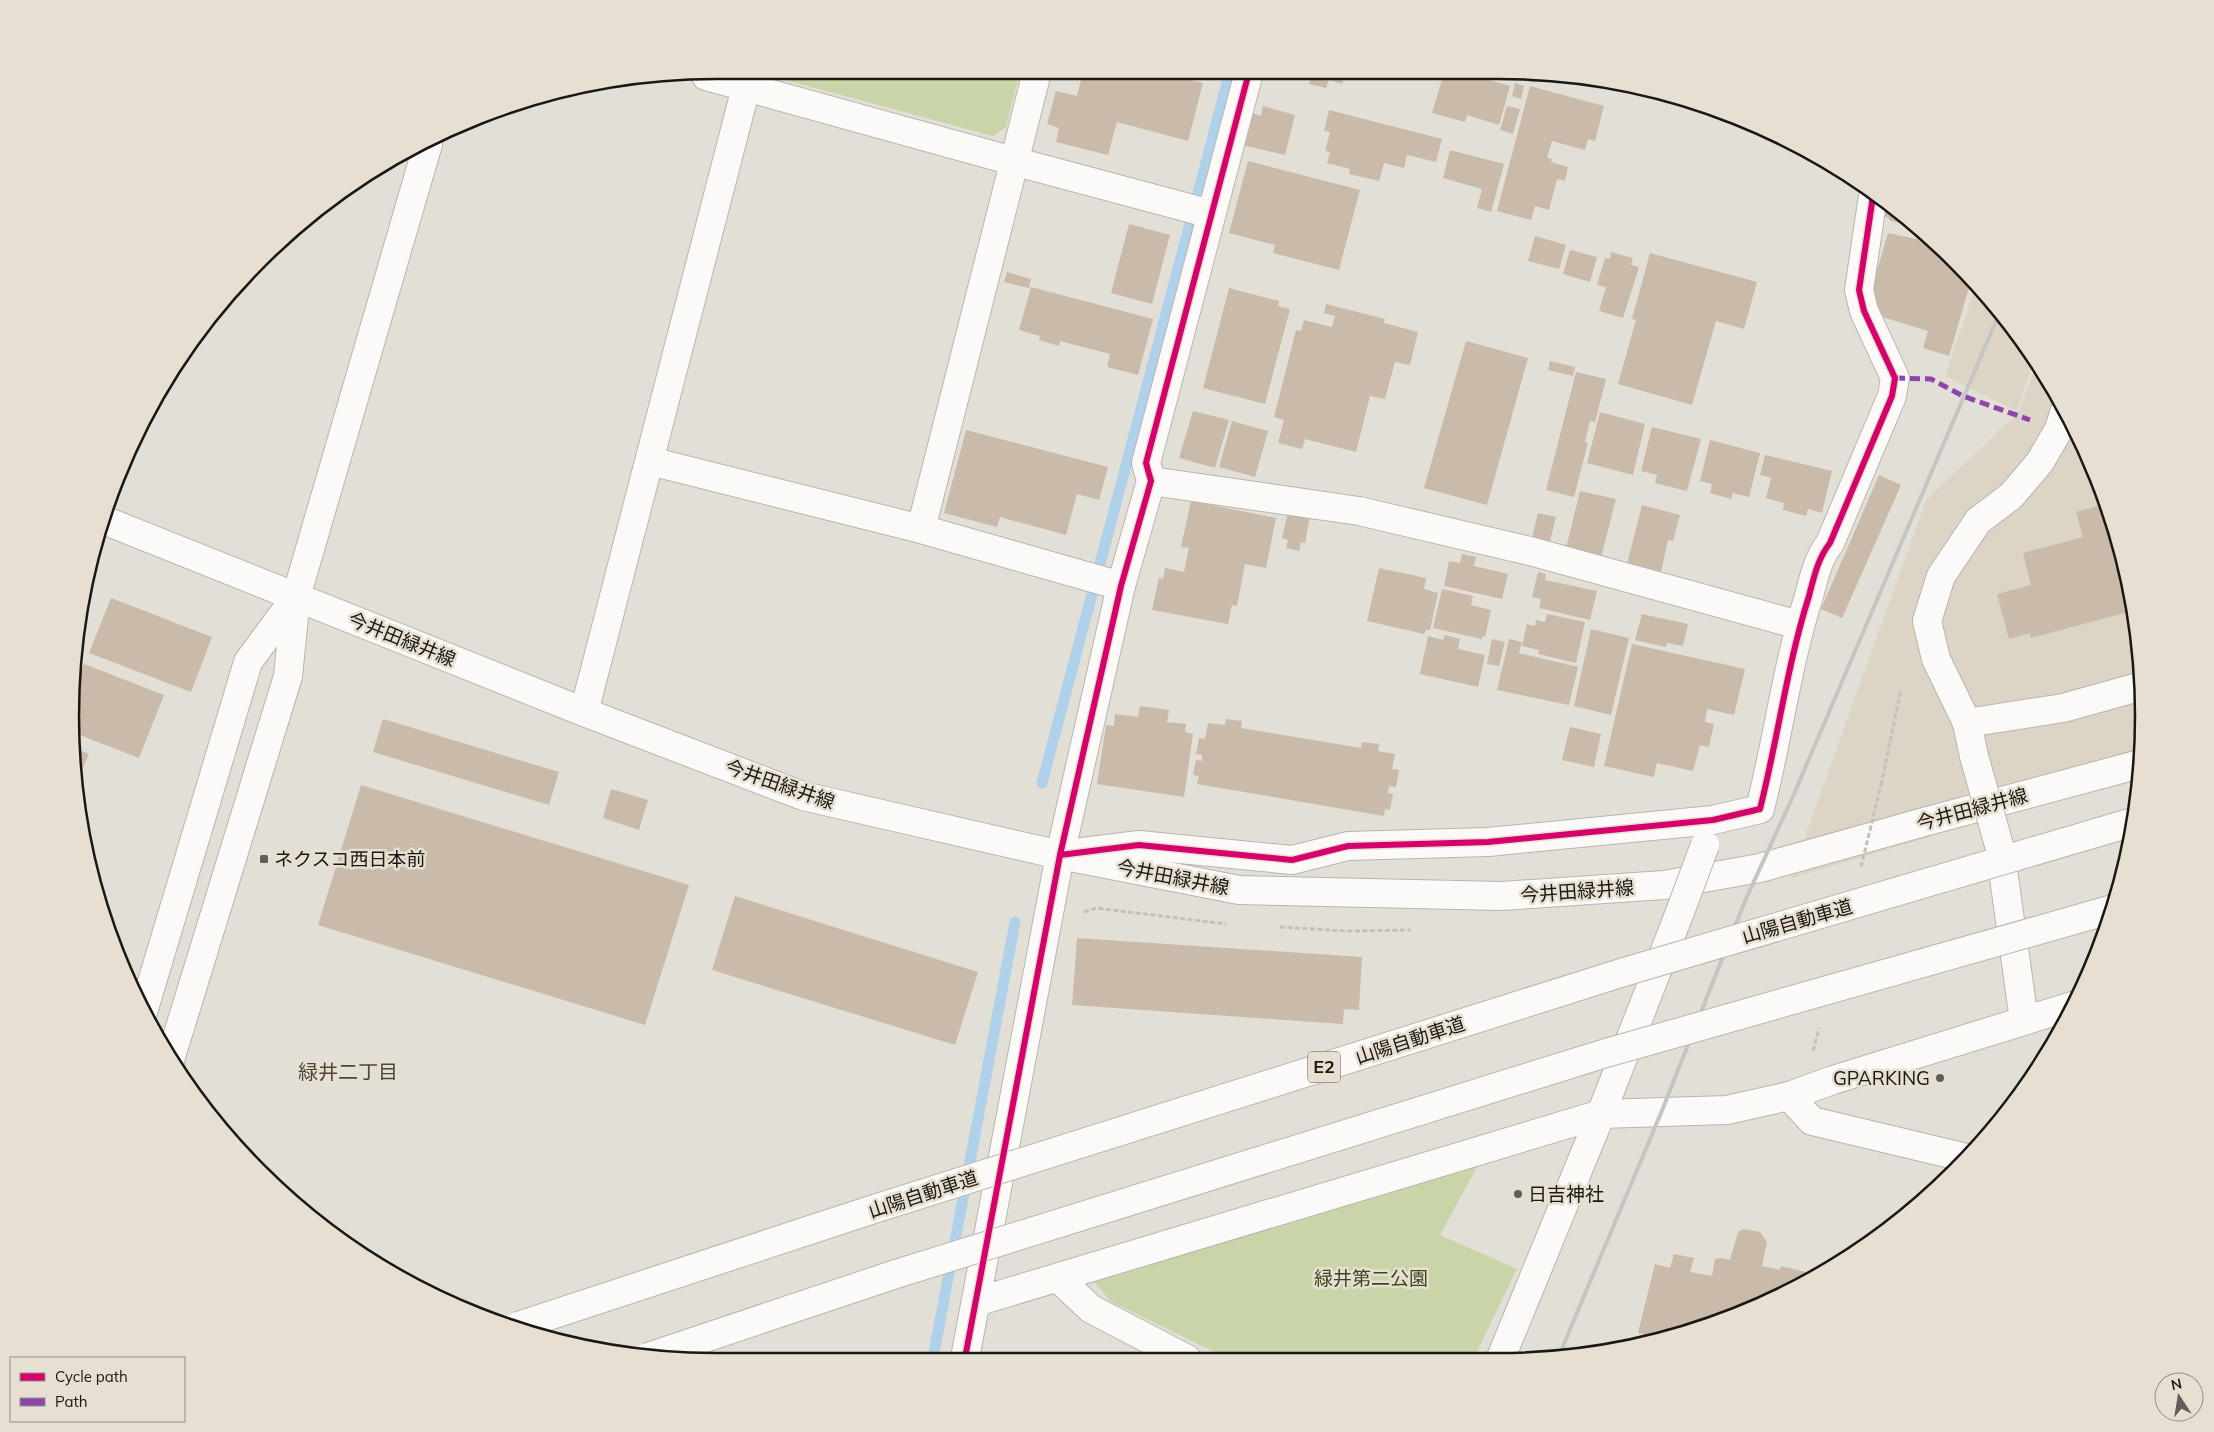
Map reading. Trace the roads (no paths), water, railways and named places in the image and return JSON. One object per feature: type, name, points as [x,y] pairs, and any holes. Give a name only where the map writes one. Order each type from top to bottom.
[{"type":"main road","points":[[726,79],[747,82],[1013,161],[1211,214]]},
{"type":"main road","points":[[921,529],[1035,79]]},
{"type":"main road","points":[[965,1353],[1060,855],[1121,586],[1151,481],[1146,462],[1247,79]]},
{"type":"main road","points":[[584,712],[747,82]]},
{"type":"main road","points":[[173,1050],[288,676],[296,597],[427,148]]},
{"type":"main road","points":[[1060,855],[1140,845],[1292,860],[1348,846],[1709,832],[1760,809],[1772,763],[1800,625],[1822,553],[1830,543],[1892,396],[1895,378],[1864,311],[1859,290],[1872,200]]},
{"type":"main road","points":[[2024,1020],[2000,849],[1974,756],[1967,723],[1936,659],[1927,621],[1942,576],[1978,521],[2011,496],[2040,462],[2059,429],[2062,419]]},
{"type":"main road","points":[[650,461],[921,529],[1121,586]]},
{"type":"main road","points":[[1151,481],[1359,511],[1530,551],[1800,625]]},
{"type":"main road","name":"今井田緑井線","points":[[109,522],[584,712],[803,796],[1060,855],[1239,890],[1502,896],[1664,885],[1760,868],[2133,766]]},
{"type":"main road","points":[[146,1002],[248,662],[296,597]]},
{"type":"main road","points":[[1967,723],[2063,708],[2134,688]]},
{"type":"main road","name":"山陽自動車道","points":[[525,1324],[874,1209],[1624,972],[2126,824]]},
{"type":"main road","points":[[1503,1353],[1601,1114],[1680,912],[1709,832]]},
{"type":"main road","points":[[665,1351],[896,1274],[1606,1053],[2104,912]]},
{"type":"main road","points":[[976,1302],[1601,1114],[1727,1110],[1789,1096],[1834,1080],[2064,1008]]},
{"type":"main road","points":[[1789,1096],[1812,1121],[1959,1156]]},
{"type":"main road","points":[[1058,1278],[1091,1310],[1175,1353]]},
{"type":"waterway","points":[[1042,783],[1228,79]]},
{"type":"waterway","points":[[934,1353],[1015,922]]},
{"type":"railway","points":[[1561,1350],[1661,1113],[1745,901],[1794,794],[1997,319]]},
{"type":"place","name":"ネクスコ西日本前","points":[[264,859]]},
{"type":"place","name":"GPARKING","points":[[1940,1078]]},
{"type":"place","name":"日吉神社","points":[[1518,1194]]},
{"type":"district","name":"緑井二丁目","points":[[348,1072]]},
{"type":"park label","name":"緑井第二公園","points":[[1371,1278]]}]
